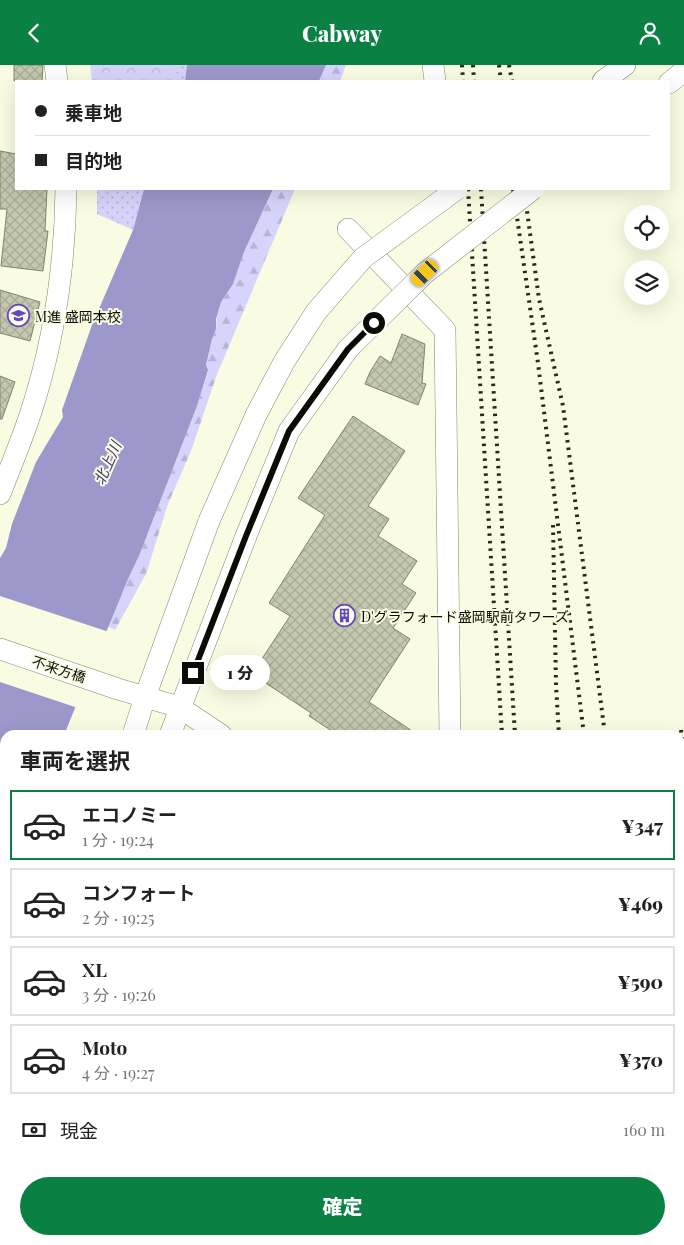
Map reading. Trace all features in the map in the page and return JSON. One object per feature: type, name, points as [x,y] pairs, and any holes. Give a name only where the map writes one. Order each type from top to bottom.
[{"type":"street","points":[[55,65],[57,80]]},
{"type":"street","points":[[433,65],[435,80]]},
{"type":"street","points":[[604,80],[625,65]]},
{"type":"street","points":[[670,82],[684,71]]},
{"type":"street","points":[[0,494],[30,414],[47,349],[58,294],[64,246],[66,190]]},
{"type":"street","points":[[134,730],[144,697],[209,521],[256,415],[284,362],[316,312],[363,258],[456,190]]},
{"type":"street","points":[[172,730],[246,536],[289,431],[348,349],[425,273],[532,190]]},
{"type":"street","points":[[348,229],[445,330],[450,730]]},
{"type":"street","name":"不来方橋","points":[[0,649],[118,689],[179,707],[214,730]]},
{"type":"green space","points":[[90,65],[178,65],[174,80],[92,80]]},
{"type":"green space","points":[[178,65],[187,65],[185,80],[174,80]]},
{"type":"green space","points":[[326,65],[346,65],[340,80],[319,80]]},
{"type":"green space","points":[[97,190],[144,190],[133,230],[97,214]]},
{"type":"green space","points":[[273,190],[295,190],[216,377],[191,451],[168,504],[146,574],[115,630],[108,626],[139,556],[197,406],[208,371],[206,365],[221,302],[233,284],[244,252]]},
{"type":"water","points":[[187,65],[326,65],[319,80],[185,80]]},
{"type":"water","name":"北上川","points":[[144,190],[273,190],[244,252],[233,284],[221,302],[206,365],[208,370],[197,406],[139,556],[66,730],[0,730],[0,558],[6,548],[12,524],[36,462],[63,417],[62,410],[92,325],[133,230]]},
{"type":"pier","points":[[0,596],[109,632],[78,708],[0,682]]},
{"type":"building","points":[[14,65],[43,65],[42,80],[14,81]]},
{"type":"building","points":[[0,151],[15,154],[15,190],[47,190],[45,231],[48,231],[43,271],[1,266],[7,209],[0,209]]},
{"type":"building","points":[[0,290],[40,302],[30,341],[0,333]]},
{"type":"building","points":[[402,334],[425,344],[422,383],[426,384],[418,405],[365,384],[380,356],[391,363]]},
{"type":"building","points":[[0,376],[15,382],[2,419],[0,419]]},
{"type":"building","name":"D'グラフォード盛岡駅前タワーズ","points":[[353,416],[405,451],[368,506],[389,519],[378,536],[417,561],[402,584],[416,593],[393,628],[410,639],[369,702],[411,730],[330,730],[309,716],[311,713],[252,674],[290,616],[269,603],[325,515],[298,498]]},
{"type":"railway","points":[[462,65],[463,80]]},
{"type":"railway","points":[[473,65],[474,80]]},
{"type":"railway","points":[[499,65],[501,80]]},
{"type":"railway","points":[[509,65],[512,80]]},
{"type":"railway","points":[[468,190],[502,730]]},
{"type":"railway","points":[[481,190],[515,730]]},
{"type":"railway","points":[[513,190],[538,363],[583,730]]},
{"type":"railway","points":[[524,190],[539,299],[563,406],[604,730]]},
{"type":"railway","points":[[553,525],[559,730]]},
{"type":"place","name":"M進 盛岡本校","points":[[19,316]]},
{"type":"place","name":"D'グラフォード盛岡駅前タワーズ","points":[[345,616]]},
{"type":"route","points":[[193,673],[289,431],[348,349],[374,323]]}]
